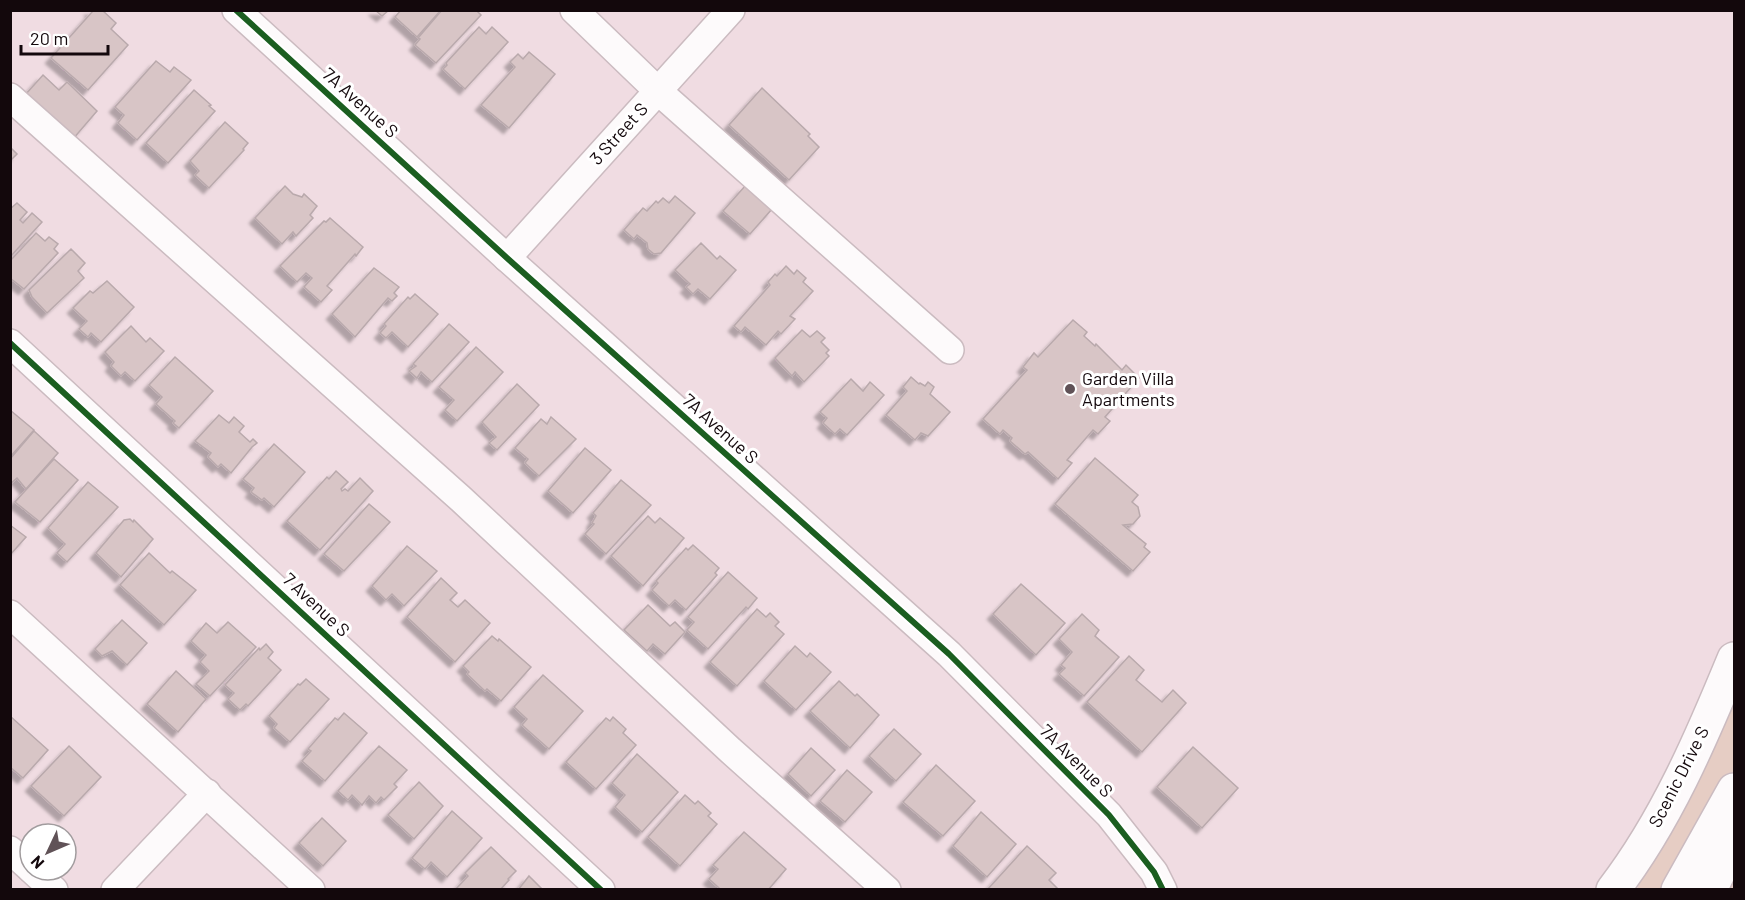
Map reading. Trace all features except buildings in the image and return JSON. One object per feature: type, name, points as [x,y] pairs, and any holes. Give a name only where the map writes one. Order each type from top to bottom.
[{"type":"main road","name":"Scenic Drive S","points":[[1613,890],[1636,859],[1701,740],[1734,659]]},
{"type":"main road","points":[[1678,890],[1734,790]]},
{"type":"main road","points":[[1710,890],[1734,841]]},
{"type":"street","name":"7A Avenue S","points":[[236,10],[507,258],[949,654],[1109,815],[1154,872],[1163,890]]},
{"type":"street","points":[[574,10],[658,91],[950,350]]},
{"type":"street","name":"3 Street S","points":[[507,258],[731,10]]},
{"type":"street","points":[[10,98],[461,499],[730,750],[887,890]]},
{"type":"street","name":"7 Avenue S","points":[[10,343],[601,890]]},
{"type":"street","points":[[10,614],[311,890]]},
{"type":"street","points":[[115,890],[207,794]]},
{"type":"shaded area","points":[[1734,687],[1734,889],[1637,889]]},
{"type":"cycle path","points":[[236,10],[507,258],[949,654],[1109,815],[1154,872],[1163,890]]},
{"type":"cycle path","points":[[10,343],[601,890]]},
{"type":"place","name":"Garden Villa Apartments","points":[[1070,389]]}]
